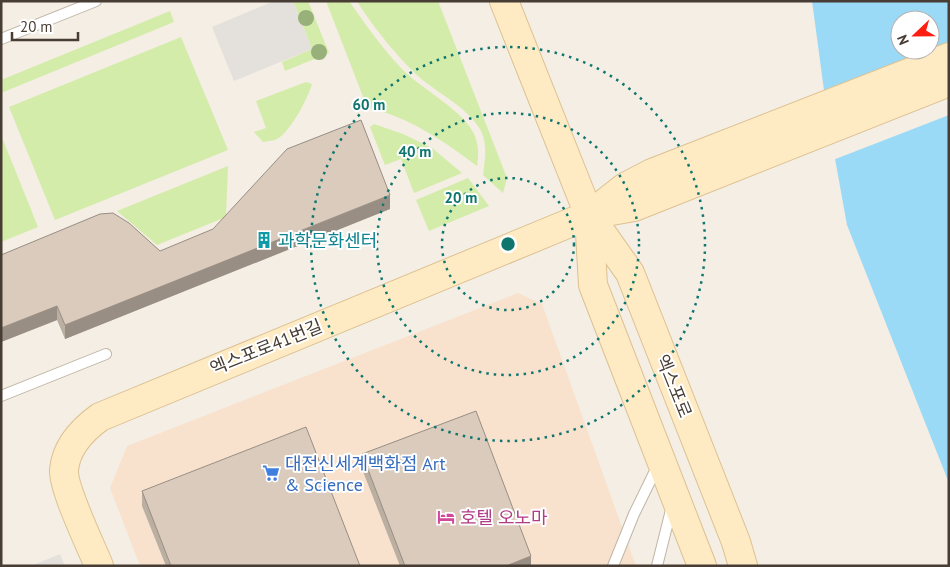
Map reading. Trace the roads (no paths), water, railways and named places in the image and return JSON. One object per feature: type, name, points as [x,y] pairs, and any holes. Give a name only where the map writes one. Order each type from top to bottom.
[{"type":"street","name":"엑스포로","points":[[504,1],[589,215],[630,273],[736,542],[743,566]]},
{"type":"street","points":[[654,185],[949,56]]},
{"type":"street","points":[[654,185],[949,82]]},
{"type":"street","name":"엑스포로41번길","points":[[99,566],[68,491],[64,472],[67,455],[74,441],[85,428],[100,417],[589,215],[625,187],[654,185]]},
{"type":"street","name":"엑스포로","points":[[589,215],[593,285],[702,566]]},
{"type":"lane","points":[[1,39],[96,1]]},
{"type":"lane","points":[[1,396],[106,354]]},
{"type":"lane","points":[[612,566],[634,514],[661,460]]},
{"type":"lane","points":[[657,566],[675,495]]},
{"type":"water","points":[[812,1],[949,1],[949,483],[847,225],[828,120]]},
{"type":"place","name":"과학문화센터","points":[[264,240]]},
{"type":"place","name":"대전신세계백화점 Art & Science","points":[[271,473]]},
{"type":"place","name":"호텔 오노마","points":[[446,517]]}]
